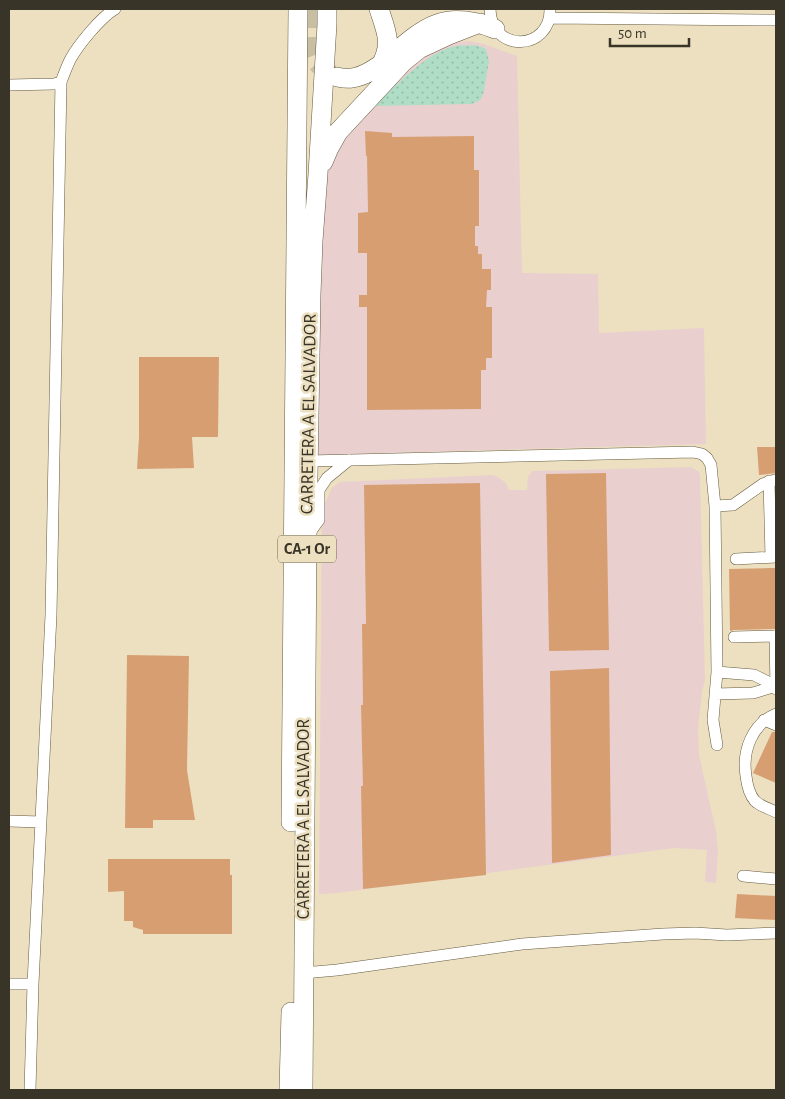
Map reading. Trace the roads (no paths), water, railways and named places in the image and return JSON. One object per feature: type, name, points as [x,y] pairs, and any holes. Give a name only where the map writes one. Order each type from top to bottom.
[{"type":"highway","name":"CARRETERA A EL SALVADOR","points":[[289,1090],[298,9]]},
{"type":"highway","name":"CARRETERA A EL SALVADOR","points":[[303,1090],[307,537],[312,250],[327,34],[327,9]]},
{"type":"highway","points":[[379,9],[388,39],[386,55],[380,65]]},
{"type":"highway","points":[[337,77],[348,78],[368,72],[431,26],[455,20],[488,20]]},
{"type":"highway","points":[[318,174],[338,132],[404,61],[426,45],[488,20]]},
{"type":"street","points":[[30,1090],[33,984],[51,615],[61,82],[71,59],[82,43],[98,24],[115,9]]},
{"type":"street","points":[[488,20],[501,36],[519,42],[539,36],[546,28],[550,14],[776,20]]},
{"type":"street","points":[[9,85],[54,84],[61,82]]},
{"type":"street","points":[[308,461],[693,452],[702,454],[711,465],[715,506],[717,672],[713,720],[717,745]]},
{"type":"street","points":[[307,537],[319,520],[319,490],[327,478],[349,460]]},
{"type":"street","points":[[715,506],[733,505],[772,480],[774,557],[736,559]]},
{"type":"street","points":[[734,637],[776,636],[776,687]]},
{"type":"street","points":[[717,672],[754,675],[776,687]]},
{"type":"street","points":[[715,694],[753,693],[776,687]]},
{"type":"street","points":[[776,714],[764,720],[754,731],[746,753],[744,768],[750,793],[757,803],[776,812]]},
{"type":"street","points":[[764,720],[776,725]]},
{"type":"street","points":[[9,821],[41,822]]},
{"type":"street","points":[[743,876],[776,879]]},
{"type":"street","points":[[303,973],[522,944],[663,934],[727,935],[776,933]]},
{"type":"street","points":[[9,984],[33,984]]},
{"type":"tunnel","points":[[310,9],[310,39],[313,56],[325,71],[335,76]]}]
